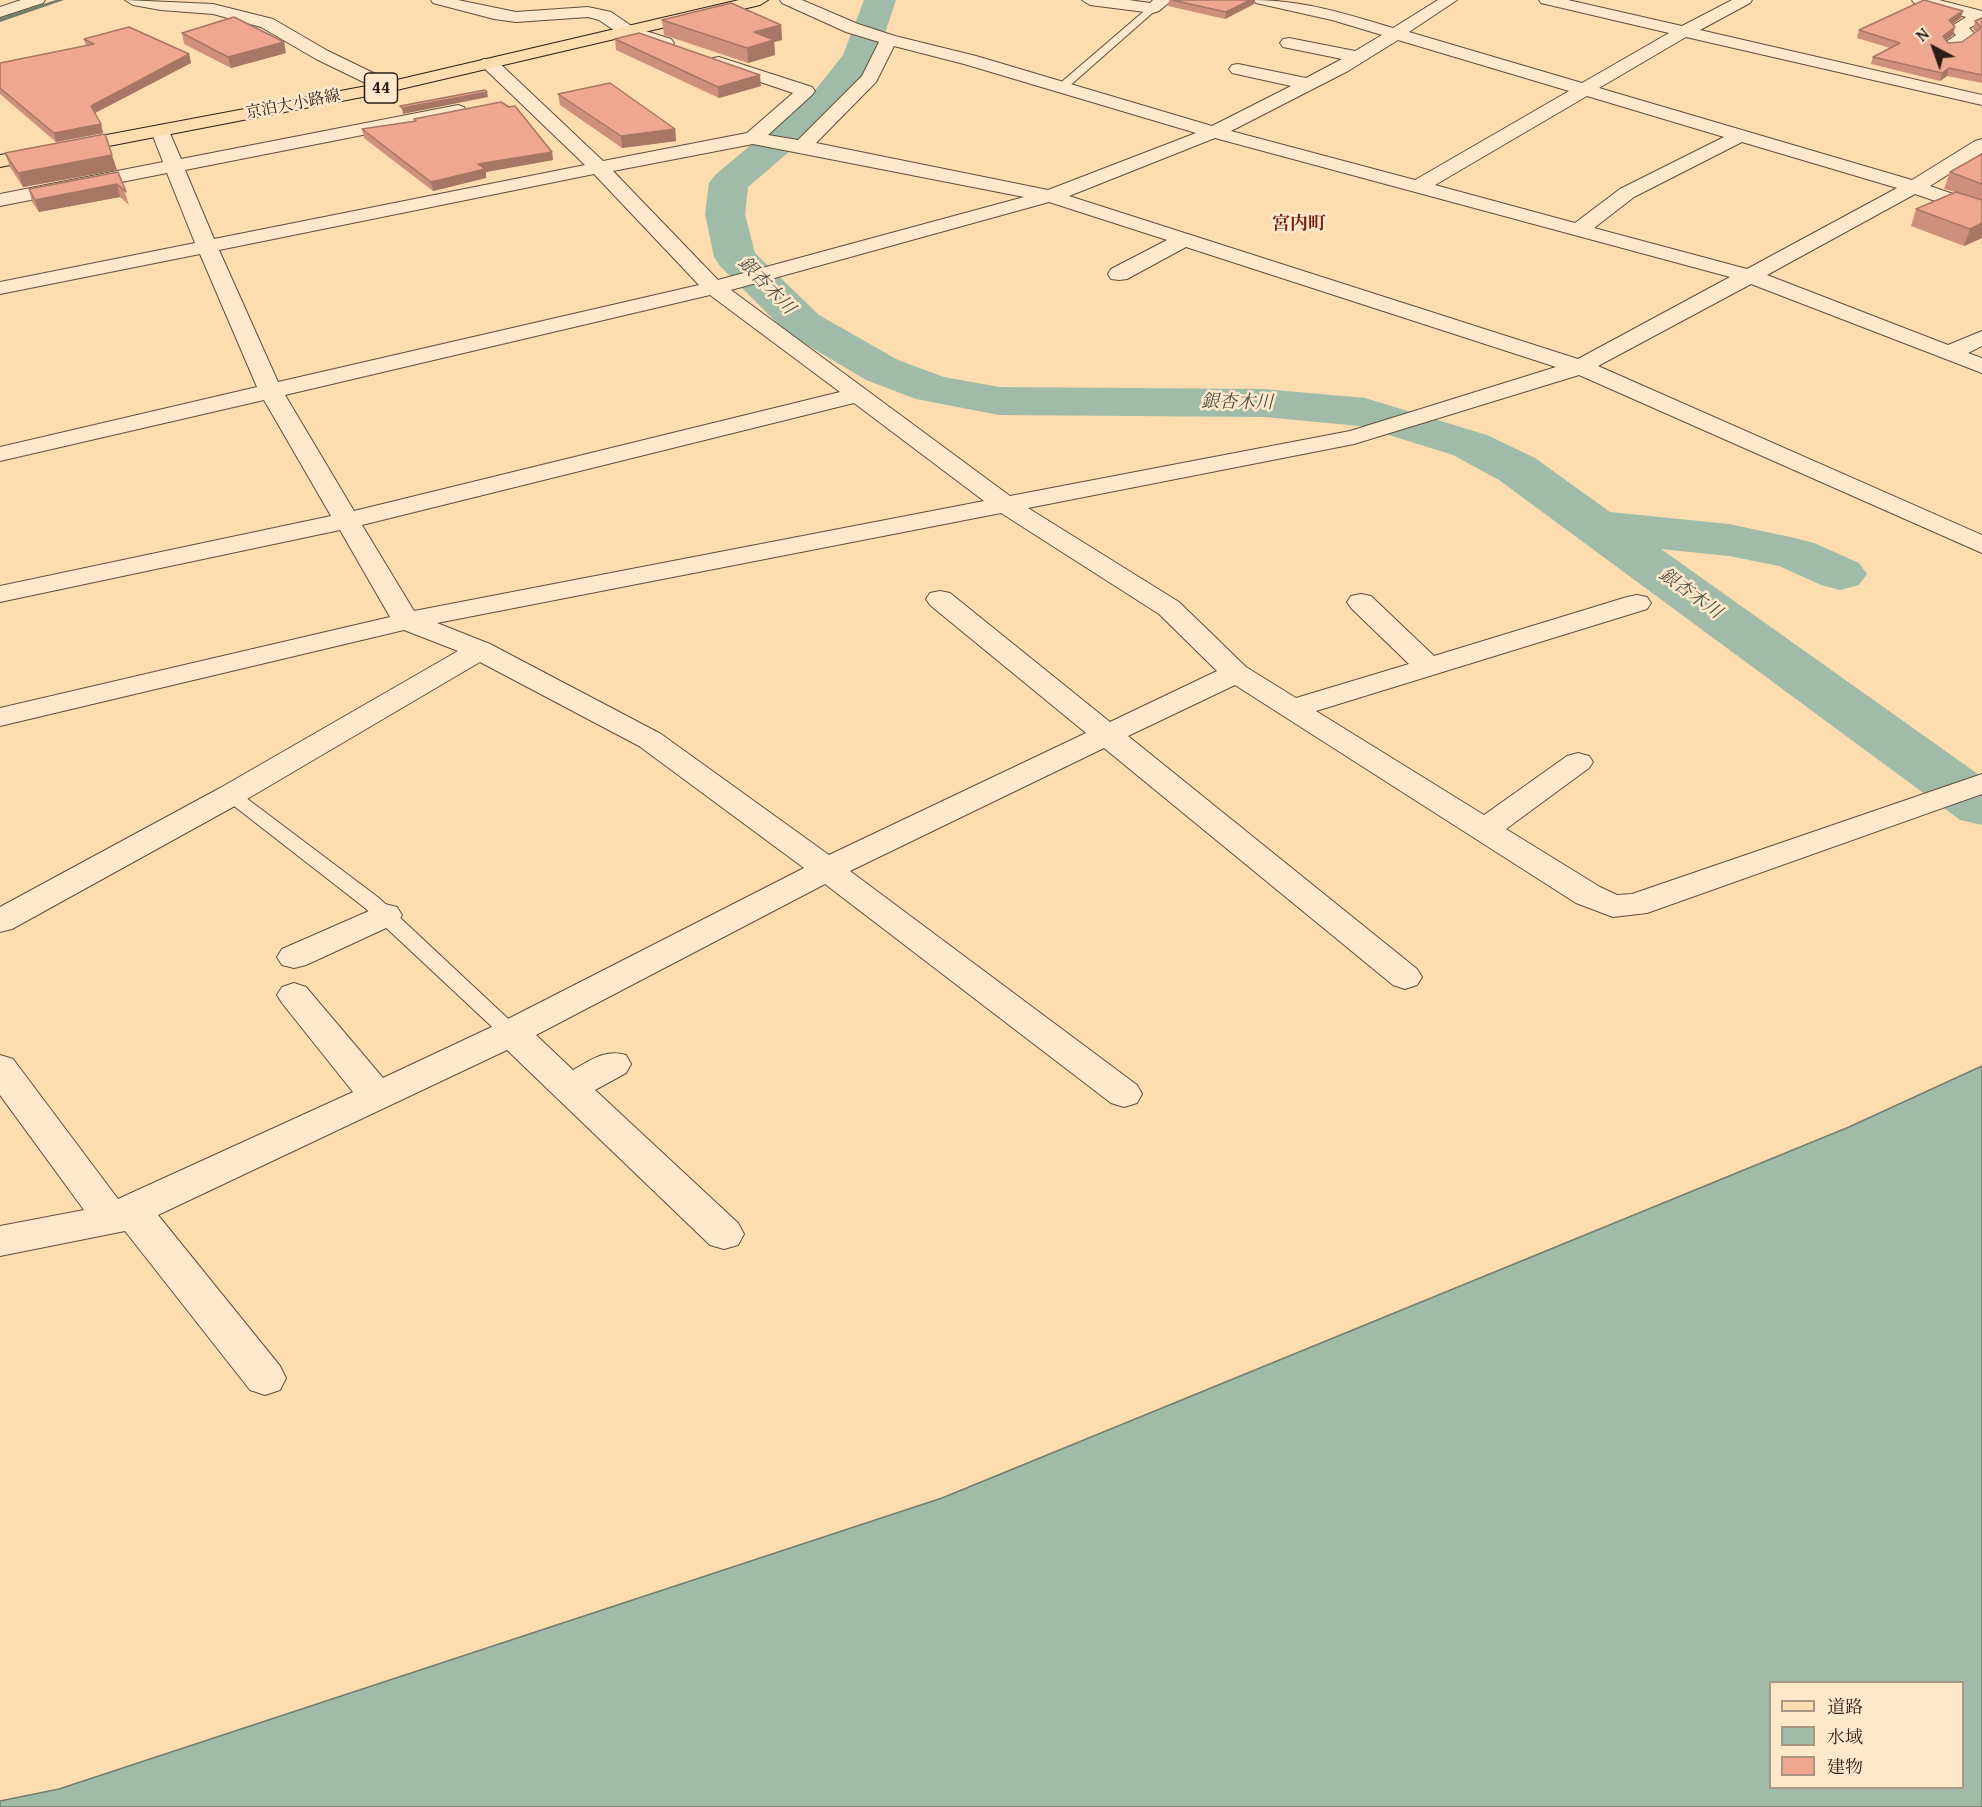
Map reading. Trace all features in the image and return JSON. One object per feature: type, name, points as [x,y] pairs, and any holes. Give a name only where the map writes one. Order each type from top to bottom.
[{"type":"main road","name":"京泊大小路線","points":[[0,161],[388,87],[760,0]]},
{"type":"street","points":[[0,12],[37,0]]},
{"type":"street","points":[[133,0],[161,6],[213,9],[267,23],[322,55],[388,87]]},
{"type":"street","points":[[439,0],[516,17],[588,12],[605,16],[627,31],[680,49]]},
{"type":"street","points":[[475,9],[497,0]]},
{"type":"street","points":[[788,0],[852,28],[885,39],[970,60],[1214,132],[1750,276],[1982,366]]},
{"type":"street","points":[[1090,0],[1159,4]]},
{"type":"street","points":[[1262,0],[1336,16],[1584,90],[1737,129],[1982,211]]},
{"type":"street","points":[[0,454],[788,270],[946,223],[1050,196],[1214,132],[1357,57],[1449,0]]},
{"type":"street","points":[[1547,0],[1982,100]]},
{"type":"street","points":[[1419,186],[1683,32],[1744,0]]},
{"type":"street","points":[[1920,0],[1981,16]]},
{"type":"street","points":[[1952,44],[1968,35],[1958,28],[1981,16]]},
{"type":"street","points":[[802,146],[870,78],[885,39]]},
{"type":"street","points":[[1289,43],[1357,57]]},
{"type":"street","points":[[701,56],[806,91],[753,138]]},
{"type":"street","points":[[489,63],[599,168],[714,288],[1006,505],[1169,608],[1236,673],[1588,895],[1614,906],[1635,905],[1980,784]]},
{"type":"street","points":[[1238,69],[1308,84]]},
{"type":"street","points":[[502,103],[526,98]]},
{"type":"street","points":[[0,200],[479,107]]},
{"type":"street","points":[[1579,230],[1627,193],[1737,129]]},
{"type":"street","points":[[160,131],[207,247],[271,392],[406,621],[480,650],[650,740],[827,869],[1124,1094]]},
{"type":"street","points":[[0,288],[753,138],[1050,196],[1580,367],[1982,545]]},
{"type":"street","points":[[0,717],[406,621],[1354,437],[1580,367],[1914,187],[1982,145]]},
{"type":"street","points":[[1119,274],[1185,240]]},
{"type":"street","points":[[1949,353],[1982,338]]},
{"type":"street","points":[[0,594],[347,521],[858,395]]},
{"type":"street","points":[[940,599],[1406,977]]},
{"type":"street","points":[[1361,602],[1429,667]]},
{"type":"street","points":[[1291,709],[1637,603]]},
{"type":"street","points":[[0,921],[231,795],[480,650]]},
{"type":"street","points":[[0,1241],[122,1215],[511,1033],[827,869],[1236,673]]},
{"type":"street","points":[[1485,829],[1578,762]]},
{"type":"street","points":[[294,957],[385,915]]},
{"type":"street","points":[[294,995],[376,1095]]},
{"type":"street","points":[[511,1033],[724,1234]]},
{"type":"street","points":[[569,1088],[613,1064]]},
{"type":"street","points":[[0,1068],[122,1215],[265,1378]]},
{"type":"lane","points":[[1062,87],[1159,4]]},
{"type":"lane","points":[[231,795],[385,915],[511,1033]]},
{"type":"water","points":[[1982,1066],[1982,1807],[0,1807],[0,1801],[59,1789],[942,1498],[1849,1127]]},
{"type":"building","points":[[1172,0],[1250,0],[1226,12]]},
{"type":"building","points":[[1924,0],[1963,11],[1949,20],[1955,27],[1943,36],[1948,43],[1962,42],[1980,29],[1975,21],[1982,18],[1982,75],[1949,68],[1942,73],[1873,57],[1900,43],[1859,30]]},
{"type":"building","points":[[731,3],[781,25],[754,32],[774,40],[747,48],[662,20]]},
{"type":"building","points":[[234,17],[284,42],[228,57],[182,33]]},
{"type":"building","points":[[129,27],[189,54],[91,106],[101,124],[54,133],[0,88],[0,63],[94,44],[84,39]]},
{"type":"building","points":[[639,33],[760,75],[718,87],[615,39]]},
{"type":"building","points":[[610,83],[675,129],[621,136],[558,94]]},
{"type":"building","points":[[485,90],[487,92],[402,108],[400,106]]},
{"type":"building","points":[[501,102],[509,107],[515,106],[552,152],[478,164],[485,169],[431,182],[362,129],[416,121],[414,119]]},
{"type":"building","points":[[105,134],[112,155],[18,173],[5,153]]},
{"type":"building","points":[[1982,154],[1982,184],[1950,172]]},
{"type":"building","points":[[118,172],[126,192],[117,184],[35,200],[29,189]]},
{"type":"building","points":[[1956,192],[1982,200],[1982,223],[1970,229],[1916,209]]},
{"type":"waterway","points":[[0,20],[61,0]]},
{"type":"waterway","name":"銀杏木川","points":[[880,0],[860,57],[826,101],[729,183],[725,214],[735,257],[803,324],[882,370],[933,389],[999,401],[1264,403],[1365,412],[1470,445],[1517,469],[1982,806]]},
{"type":"waterway","points":[[1596,526],[1729,540],[1795,554],[1840,574]]},
{"type":"district","name":"宮内町","points":[[1299,224]]}]
